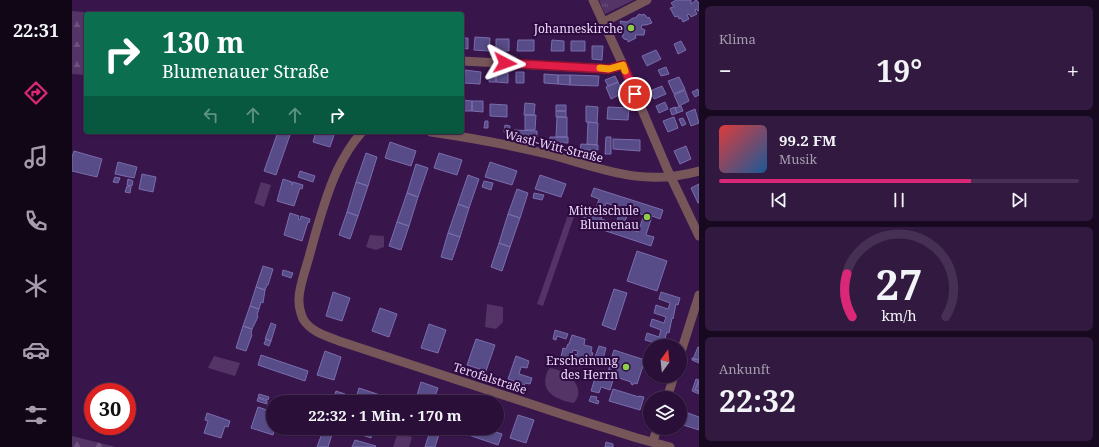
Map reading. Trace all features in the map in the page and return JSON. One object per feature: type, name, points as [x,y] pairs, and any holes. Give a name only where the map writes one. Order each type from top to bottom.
[{"type":"street","points":[[593,0],[699,236]]},
{"type":"street","points":[[604,22],[648,0]]},
{"type":"street","points":[[464,61],[609,69],[623,65]]},
{"type":"street","name":"Terofalstraße","points":[[360,134],[344,157],[322,207],[304,274],[299,300],[303,318],[306,322],[319,333],[339,340],[567,416],[670,447]]},
{"type":"street","name":"Wastl-Witt-Straße","points":[[443,134],[516,147],[613,173],[638,177],[672,177],[699,172]]},
{"type":"street","points":[[685,339],[699,295]]},
{"type":"street","points":[[653,442],[655,435]]},
{"type":"green space","points":[[599,0],[634,0],[605,14]]},
{"type":"green space","points":[[72,11],[84,12],[84,75],[72,74]]},
{"type":"green space","points":[[261,182],[271,185],[264,207],[254,203]]},
{"type":"green space","points":[[570,209],[576,211],[543,306],[537,304]]},
{"type":"green space","points":[[370,235],[384,236],[384,247],[376,250],[366,247]]},
{"type":"green space","points":[[487,304],[503,307],[503,322],[496,329],[485,327]]},
{"type":"green space","points":[[214,356],[240,363],[235,376],[208,368]]},
{"type":"green space","points":[[550,368],[562,372],[577,385],[578,397],[574,403],[557,398],[552,395],[546,387],[545,382],[548,370]]},
{"type":"green space","points":[[397,435],[406,435],[412,437],[409,447],[393,447]]},
{"type":"green space","points":[[72,436],[116,447],[72,447]]},
{"type":"building","points":[[676,0],[691,0],[691,4],[696,0],[699,3],[699,11],[696,9],[697,14],[691,17],[689,14],[687,15],[689,19],[683,22],[678,16],[675,17],[670,8],[674,7],[671,3]]},
{"type":"building","name":"Johanneskirche","points":[[639,14],[644,14],[648,18],[649,17],[652,23],[642,25],[641,28],[645,30],[644,35],[635,35],[636,38],[628,42],[628,40],[624,39],[622,36],[624,35],[623,33],[618,31],[621,25],[620,21],[627,22]]},
{"type":"building","points":[[475,37],[490,38],[489,51],[474,50]]},
{"type":"building","points":[[464,38],[468,38],[468,49],[464,48]]},
{"type":"building","points":[[496,39],[509,39],[509,51],[496,51]]},
{"type":"building","points":[[518,40],[534,40],[534,51],[517,51]]},
{"type":"building","points":[[552,40],[564,41],[564,51],[551,51]]},
{"type":"building","points":[[571,41],[585,41],[585,51],[571,51]]},
{"type":"building","points":[[681,41],[686,50],[678,54],[674,44]]},
{"type":"building","points":[[592,46],[603,46],[602,60],[592,59]]},
{"type":"building","points":[[656,50],[661,59],[647,66],[642,56]]},
{"type":"building","points":[[666,67],[669,74],[661,76],[658,70]]},
{"type":"building","points":[[465,70],[481,72],[480,84],[464,83]]},
{"type":"building","points":[[490,71],[496,72],[496,82],[489,82]]},
{"type":"building","points":[[496,72],[508,73],[508,83],[496,82]]},
{"type":"building","points":[[516,72],[524,72],[524,83],[516,83]]},
{"type":"building","points":[[544,74],[558,75],[558,84],[544,83]]},
{"type":"building","points":[[558,75],[570,75],[570,85],[558,84]]},
{"type":"building","points":[[570,75],[599,76],[598,86],[570,85]]},
{"type":"building","points":[[615,76],[618,82],[608,86],[605,80]]},
{"type":"building","points":[[679,77],[685,89],[674,94],[668,81]]},
{"type":"building","points":[[618,82],[623,93],[611,99],[606,87]]},
{"type":"building","points":[[662,86],[666,94],[654,99],[650,91]]},
{"type":"building","points":[[698,89],[699,95],[695,97],[692,92]]},
{"type":"building","points":[[685,90],[689,101],[679,106],[674,95]]},
{"type":"building","points":[[464,100],[472,101],[472,111],[464,111]]},
{"type":"building","points":[[472,101],[483,101],[483,112],[472,111]]},
{"type":"building","points":[[665,102],[668,109],[659,113],[656,106]]},
{"type":"building","points":[[525,103],[535,104],[534,115],[524,115]]},
{"type":"building","points":[[490,104],[507,105],[507,117],[490,116]]},
{"type":"building","points":[[556,105],[566,105],[566,111],[556,111]]},
{"type":"building","points":[[586,106],[598,107],[597,123],[586,122]]},
{"type":"building","points":[[681,106],[683,111],[677,113],[675,108]]},
{"type":"building","points":[[608,107],[629,108],[628,120],[607,119]]},
{"type":"building","points":[[675,107],[677,113],[672,115],[670,109]]},
{"type":"building","points":[[695,109],[699,123],[691,126],[686,113]]},
{"type":"building","points":[[556,111],[566,111],[566,117],[556,117]]},
{"type":"building","points":[[525,115],[536,115],[535,130],[525,130]]},
{"type":"building","points":[[557,117],[567,117],[567,137],[556,137]]},
{"type":"building","points":[[674,117],[678,128],[668,132],[663,121]]},
{"type":"building","points":[[683,118],[686,124],[682,126],[679,119]]},
{"type":"building","points":[[485,121],[488,121],[488,128],[484,128]]},
{"type":"building","points":[[588,122],[598,123],[597,145],[587,144]]},
{"type":"building","points":[[505,125],[510,126],[509,132],[504,132]]},
{"type":"building","points":[[514,130],[537,131],[537,137],[513,136]]},
{"type":"building","points":[[277,134],[290,135],[276,175],[264,171]]},
{"type":"building","points":[[315,134],[334,134],[330,147],[313,142]]},
{"type":"building","points":[[550,137],[568,137],[568,143],[549,142]]},
{"type":"building","points":[[606,137],[611,137],[611,154],[605,154]]},
{"type":"building","points":[[613,139],[640,140],[640,151],[613,149]]},
{"type":"building","points":[[390,142],[416,151],[411,166],[385,158]]},
{"type":"building","points":[[581,144],[598,145],[598,150],[580,150]]},
{"type":"building","points":[[686,146],[691,159],[680,164],[674,151]]},
{"type":"building","points":[[74,151],[102,159],[97,177],[72,171],[72,157]]},
{"type":"building","points":[[366,153],[377,157],[368,186],[356,182]]},
{"type":"building","points":[[439,153],[462,160],[457,175],[434,168]]},
{"type":"building","points":[[118,162],[137,167],[134,178],[115,174]]},
{"type":"building","points":[[490,162],[517,171],[512,185],[485,177]]},
{"type":"building","points":[[416,164],[428,168],[418,197],[407,193]]},
{"type":"building","points":[[300,171],[315,176],[313,182],[298,177]]},
{"type":"building","points":[[142,174],[156,177],[153,192],[139,189]]},
{"type":"building","points":[[468,175],[479,179],[469,208],[458,204]]},
{"type":"building","points":[[540,175],[566,184],[561,197],[535,189]]},
{"type":"building","points":[[115,177],[120,178],[118,183],[113,182]]},
{"type":"building","points":[[128,179],[133,181],[132,186],[127,185]]},
{"type":"building","points":[[283,179],[292,182],[292,185],[293,182],[303,185],[302,189],[300,188],[294,206],[277,201]]},
{"type":"building","points":[[484,181],[493,183],[491,190],[482,187]]},
{"type":"building","points":[[356,182],[368,186],[358,216],[347,212]]},
{"type":"building","points":[[699,184],[699,203],[698,203],[691,188]]},
{"type":"building","points":[[127,186],[131,187],[130,193],[125,192]]},
{"type":"building","name":"Mittelschule Blumenau","points":[[594,188],[663,210],[660,219],[652,216],[646,235],[654,237],[651,246],[582,223],[585,215],[593,217],[599,199],[591,196]],"holes":[[[606,203],[621,208],[616,224],[601,219]],[[629,210],[644,215],[638,232],[623,227]]]},
{"type":"building","points":[[517,189],[528,193],[520,218],[508,214]]},
{"type":"building","points":[[407,193],[418,197],[409,226],[397,222]]},
{"type":"building","points":[[534,193],[544,195],[542,200],[533,198]]},
{"type":"building","points":[[458,204],[469,208],[460,237],[448,233]]},
{"type":"building","points":[[347,212],[358,216],[350,239],[339,235]]},
{"type":"building","points":[[290,213],[299,216],[298,219],[300,220],[301,216],[310,219],[302,241],[284,235]]},
{"type":"building","points":[[508,214],[520,218],[510,247],[499,243]]},
{"type":"building","points":[[397,222],[409,226],[401,250],[389,246]]},
{"type":"building","points":[[448,233],[460,237],[452,260],[441,257]]},
{"type":"building","points":[[499,243],[510,247],[502,271],[491,267]]},
{"type":"building","points":[[637,251],[667,261],[657,291],[627,281]]},
{"type":"building","points":[[263,266],[273,269],[265,290],[256,287]]},
{"type":"building","points":[[283,270],[293,273],[291,278],[282,275]]},
{"type":"building","points":[[256,287],[265,290],[263,303],[261,302],[259,309],[250,306]]},
{"type":"building","points":[[614,289],[627,293],[615,330],[602,325]]},
{"type":"building","points":[[333,292],[350,298],[342,321],[326,316]]},
{"type":"building","points":[[661,292],[680,298],[678,305],[676,304],[669,333],[667,332],[665,338],[667,339],[645,339],[647,333],[659,337],[661,330],[650,326],[652,319],[664,323],[666,317],[654,313],[656,305],[668,309],[670,303],[659,299]]},
{"type":"building","points":[[250,306],[259,309],[257,319],[252,329],[243,326]]},
{"type":"building","points":[[380,308],[397,314],[389,337],[372,331]]},
{"type":"building","points":[[271,323],[276,325],[271,341],[265,339]]},
{"type":"building","points":[[429,324],[446,330],[438,353],[421,348]]},
{"type":"building","points":[[243,326],[252,329],[252,335],[246,351],[236,348]]},
{"type":"building","points":[[555,330],[568,334],[566,339],[557,336],[556,340],[553,339]]},
{"type":"building","points":[[572,335],[585,339],[584,345],[592,347],[591,352],[593,353],[590,362],[581,360],[579,366],[571,364],[574,354],[577,355],[578,351],[573,350],[572,353],[570,353],[568,360],[561,357],[563,348],[566,349]]},
{"type":"building","points":[[266,339],[271,341],[269,346],[264,344]]},
{"type":"building","points":[[476,339],[495,345],[486,371],[467,365]]},
{"type":"building","points":[[599,346],[606,348],[603,359],[595,357]]},
{"type":"building","points":[[699,347],[699,360],[693,359]]},
{"type":"building","name":"Erscheinung des Herrn","points":[[614,350],[643,359],[643,366],[637,384],[634,383],[633,385],[631,382],[607,374],[615,356],[612,356]]},
{"type":"building","points":[[325,351],[341,357],[334,380],[317,375]]},
{"type":"building","points":[[261,355],[308,371],[305,381],[258,365]]},
{"type":"building","points":[[516,356],[529,361],[527,368],[521,367],[519,374],[532,378],[530,384],[525,383],[524,387],[515,385],[516,382],[508,379]]},
{"type":"building","points":[[692,358],[699,360],[699,363],[692,360]]},
{"type":"building","points":[[607,374],[614,377],[610,390],[601,387],[599,393],[591,391],[595,378],[605,381]]},
{"type":"building","points":[[696,379],[699,380],[695,390],[699,391],[699,394],[692,391]]},
{"type":"building","points":[[699,380],[699,391],[695,390]]},
{"type":"building","points":[[421,382],[438,388],[436,395],[417,395]]},
{"type":"building","points":[[359,388],[380,395],[357,395]]},
{"type":"building","points":[[613,389],[639,397],[643,397],[640,410],[609,401]]},
{"type":"building","points":[[336,391],[345,394],[345,395],[335,395]]},
{"type":"building","points":[[259,394],[266,396],[266,399],[258,397]]},
{"type":"building","points":[[591,396],[597,397],[596,400],[599,401],[598,404],[589,401]]},
{"type":"building","points":[[258,398],[266,401],[266,404],[257,401]]},
{"type":"building","points":[[258,407],[266,410],[266,433],[251,428]]},
{"type":"building","points":[[207,413],[230,421],[228,427],[225,426],[221,438],[204,433],[208,421],[205,420]]},
{"type":"building","points":[[687,413],[699,417],[699,430],[687,426]]},
{"type":"building","points":[[518,415],[534,420],[526,443],[510,438]]},
{"type":"building","points":[[321,435],[332,435],[328,447],[317,447]]},
{"type":"building","points":[[362,435],[372,435],[371,438]]},
{"type":"building","points":[[429,435],[439,435],[435,447],[425,447]]},
{"type":"building","points":[[469,435],[502,435],[498,445]]},
{"type":"building","points":[[355,440],[376,446],[352,447]]},
{"type":"building","points":[[606,442],[613,444],[613,447],[605,447]]},
{"type":"slow traffic","points":[[600,68],[609,69],[623,65],[625,71]]},
{"type":"place","name":"Johanneskirche","points":[[631,28]]},
{"type":"place","name":"Mittelschule Blumenau","points":[[647,217]]},
{"type":"place","name":"Erscheinung des Herrn","points":[[626,367]]},
{"type":"route","points":[[505,63],[609,69],[623,65],[635,94]]}]
